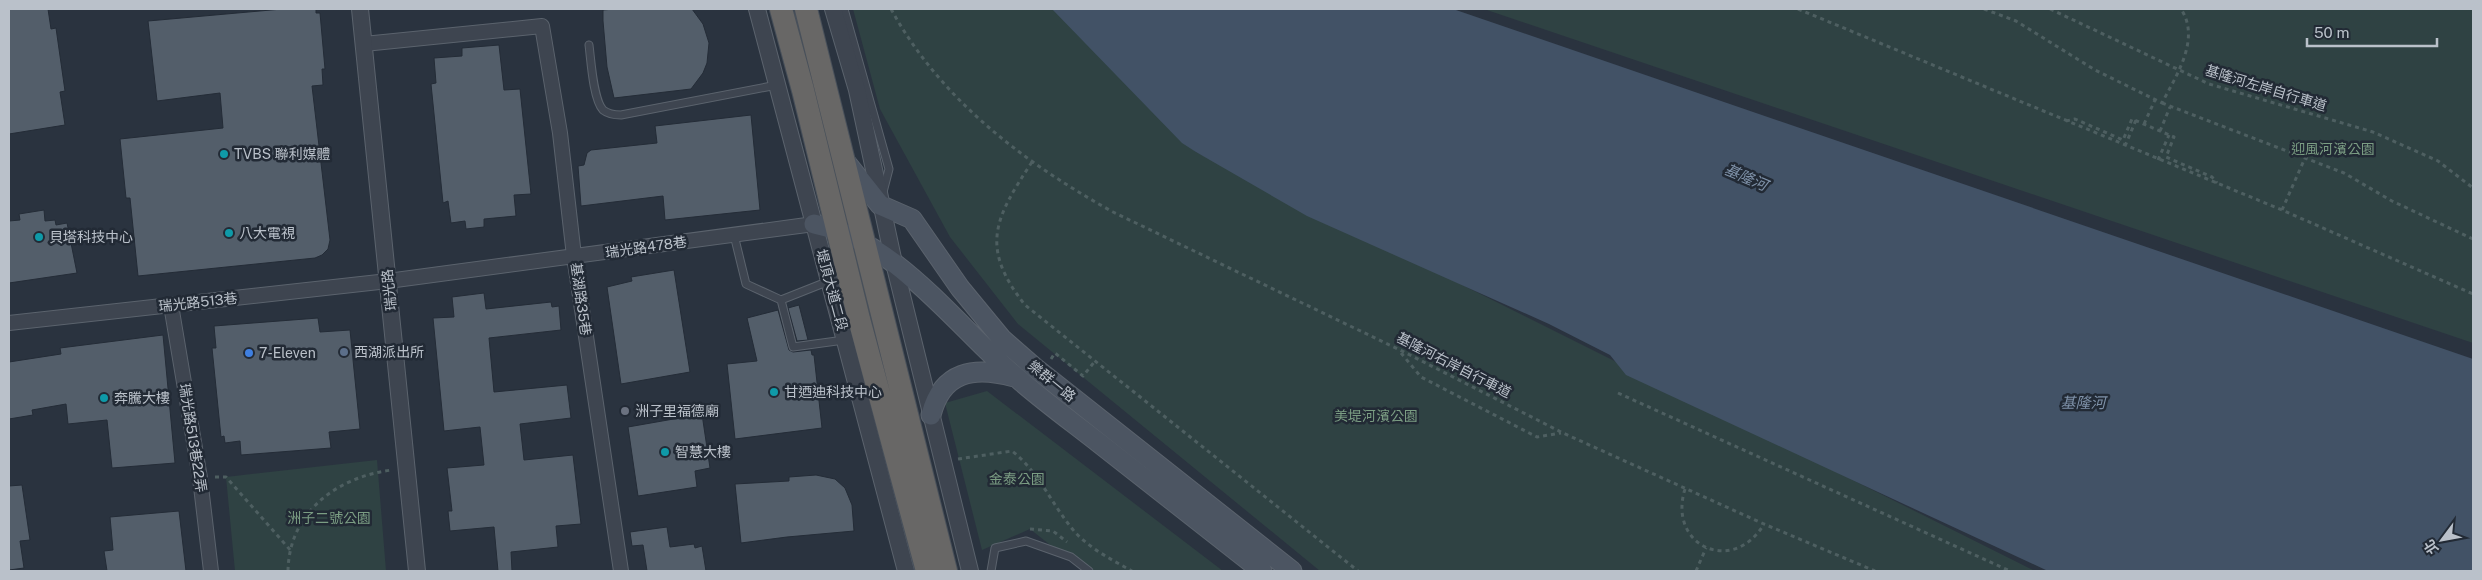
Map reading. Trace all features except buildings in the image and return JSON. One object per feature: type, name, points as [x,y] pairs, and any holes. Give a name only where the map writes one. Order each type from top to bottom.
[{"type":"highway","name":"堤頂大道二段","points":[[781,9],[803,90],[825,226],[927,571]]},
{"type":"highway","points":[[806,9],[946,571]]},
{"type":"main road","name":"樂群一路","points":[[845,161],[880,205],[912,219],[960,288],[1002,339],[1034,367],[1292,571]]},
{"type":"main road","name":"樂群一路","points":[[825,226],[865,242],[894,263],[966,328],[1015,377],[1262,571]]},
{"type":"main road","points":[[931,415],[936,397],[956,379],[970,373],[993,371],[1015,377]]},
{"type":"street","name":"瑞光路","points":[[360,9],[417,571]]},
{"type":"street","name":"堤頂大道二段","points":[[757,9],[777,85],[825,226],[829,281],[906,571]]},
{"type":"street","points":[[833,9],[857,90],[880,205],[970,571]]},
{"type":"street","name":"基湖路35巷","points":[[364,44],[542,26],[560,133],[574,256],[621,571]]},
{"type":"street","name":"瑞光路478巷","points":[[388,281],[734,235],[825,226]]},
{"type":"street","name":"瑞光路513巷","points":[[9,323],[388,281]]},
{"type":"street","name":"瑞光路513巷22弄","points":[[170,305],[200,478],[211,571]]},
{"type":"lane","points":[[844,9],[889,169],[880,205]]},
{"type":"lane","points":[[589,45],[598,103],[604,112],[613,114],[622,115],[777,85]]},
{"type":"lane","points":[[734,235],[746,284],[781,300],[829,281]]},
{"type":"lane","points":[[781,300],[793,347],[845,340]]},
{"type":"lane","points":[[990,571],[995,548],[1026,541],[1072,557],[1089,571]]},
{"type":"path","name":"基隆河右岸自行車道","points":[[891,9],[901,28],[945,87],[983,124],[1032,162],[1076,191],[1113,212],[1400,350],[1563,433],[1764,524],[1875,571]]},
{"type":"path","points":[[1798,9],[2282,210],[2473,294]]},
{"type":"path","points":[[1984,9],[2016,21],[2095,70],[2162,104],[2344,173],[2392,201],[2473,239]]},
{"type":"path","name":"基隆河左岸自行車道","points":[[2050,9],[2209,84],[2373,132],[2438,162],[2473,188]]},
{"type":"path","points":[[2162,104],[2179,70],[2189,42],[2189,29],[2181,9]]},
{"type":"path","points":[[2144,124],[2155,100]]},
{"type":"path","points":[[2160,131],[2170,107]]},
{"type":"path","points":[[2066,121],[2075,119],[2123,140],[2132,119],[2136,120],[2174,137],[2166,157],[2212,177],[2217,184]]},
{"type":"path","points":[[2125,146],[2136,120]]},
{"type":"path","points":[[2158,160],[2169,135]]},
{"type":"path","points":[[2282,210],[2305,158]]},
{"type":"path","points":[[1032,162],[1008,198],[999,219],[996,240],[1000,263],[1009,286],[1025,306],[1358,571]]},
{"type":"path","points":[[1400,350],[1421,377],[1537,437],[1563,433]]},
{"type":"path","points":[[1053,356],[1055,353],[1083,376],[1094,361]]},
{"type":"path","points":[[1618,393],[2010,571]]},
{"type":"path","points":[[955,459],[1012,451],[1025,462],[1074,531],[1086,543],[1132,571]]},
{"type":"path","points":[[288,571],[291,551],[302,523],[320,499],[344,482],[372,472]]},
{"type":"path","points":[[200,478],[226,477],[291,551]]},
{"type":"path","points":[[1685,489],[1681,502],[1681,516],[1686,529],[1694,540],[1706,548],[1719,551],[1733,550],[1746,545],[1756,536],[1764,524]]},
{"type":"path","points":[[1696,571],[1706,548]]},
{"type":"green space","name":"美堤河濱公園","points":[[853,9],[1055,9],[1196,152],[2035,571],[1320,571],[1018,324],[950,237],[880,109]]},
{"type":"green space","name":"迎風河濱公園","points":[[1484,9],[2473,9],[2473,343]]},
{"type":"green space","name":"金泰公園","points":[[987,391],[1223,571],[1083,571],[1030,529],[982,550],[945,403]]},
{"type":"green space","name":"洲子二號公園","points":[[377,460],[386,571],[235,571],[226,477]]},
{"type":"water","name":"基隆河","points":[[1052,9],[1453,9],[2473,359],[2473,571],[2048,571],[1626,375],[1610,355],[1549,324],[1307,216],[1182,143]]},
{"type":"place","name":"TVBS 聯利媒體","points":[[224,154]]},
{"type":"place","name":"八大電視","points":[[229,233]]},
{"type":"place","name":"貝塔科技中心","points":[[39,237]]},
{"type":"place","name":"西湖派出所","points":[[344,352]]},
{"type":"place","name":"7-Eleven","points":[[249,353]]},
{"type":"place","name":"甘迺迪科技中心","points":[[774,392]]},
{"type":"place","name":"奔騰大樓","points":[[104,398]]},
{"type":"place","name":"洲子里福德廟","points":[[625,411]]},
{"type":"place","name":"智慧大樓","points":[[665,452]]}]
